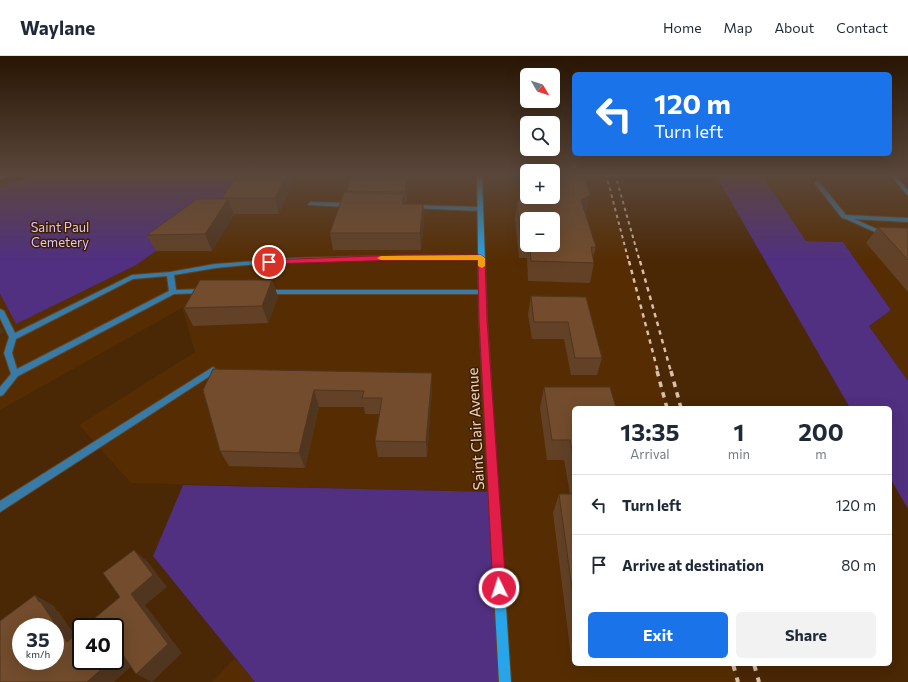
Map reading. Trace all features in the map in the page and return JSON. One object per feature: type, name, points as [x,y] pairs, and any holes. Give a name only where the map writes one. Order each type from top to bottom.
[{"type":"street","name":"Saint Clair Avenue","points":[[480,203],[482,292],[505,682]]},
{"type":"lane","points":[[833,203],[844,217],[892,238]]},
{"type":"lane","points":[[311,204],[359,205]]},
{"type":"lane","points":[[406,207],[480,209]]},
{"type":"lane","points":[[844,217],[908,220]]},
{"type":"lane","points":[[13,337],[132,277],[170,274],[215,266],[296,260],[414,257],[481,258]]},
{"type":"lane","points":[[170,274],[173,292]]},
{"type":"lane","points":[[0,393],[15,374],[173,292],[213,291]]},
{"type":"lane","points":[[259,292],[482,292]]},
{"type":"lane","points":[[0,311],[13,337],[8,353],[15,374]]},
{"type":"lane","points":[[0,507],[213,370]]},
{"type":"shaded area","points":[[217,203],[614,203],[666,406],[572,406],[572,666],[734,666],[738,682],[505,682],[494,492],[131,483],[79,425],[195,352],[182,308],[0,410],[0,294],[16,324]]},
{"type":"shaded area","points":[[781,203],[908,203],[908,381],[869,326],[891,310],[843,242],[806,241]]},
{"type":"shaded area","points":[[235,658],[255,682],[212,682]]},
{"type":"green space","name":"Saint Paul Cemetery","points":[[0,203],[224,203],[136,265],[16,324],[0,294]]},
{"type":"green space","points":[[732,203],[781,203],[806,241],[843,242],[891,310],[869,326],[908,381],[908,509],[892,481],[892,406],[849,406]]},
{"type":"green space","points":[[183,485],[494,492],[505,682],[255,682],[153,556]]},
{"type":"building","points":[[191,203],[225,203],[205,234],[147,235]]},
{"type":"building","points":[[340,203],[423,204],[420,233],[330,233]]},
{"type":"building","points":[[517,203],[582,203],[596,247],[591,247],[594,263],[531,261],[530,252],[560,252],[560,212],[520,212],[520,229]]},
{"type":"building","points":[[878,227],[908,228],[908,260]]},
{"type":"building","points":[[200,280],[272,280],[262,306],[184,308]]},
{"type":"building","points":[[531,296],[586,297],[602,358],[575,358],[568,322],[534,322]]},
{"type":"building","points":[[213,369],[432,373],[426,442],[375,441],[382,398],[362,398],[364,391],[314,390],[299,453],[220,451],[203,390]]},
{"type":"building","points":[[544,387],[610,387],[615,406],[572,406],[572,451],[570,440],[552,440]]},
{"type":"building","points":[[559,494],[572,494],[572,588]]},
{"type":"building","points":[[134,550],[153,575],[131,594],[168,644],[136,674],[124,656],[124,618],[95,618],[120,597],[103,573]]},
{"type":"building","points":[[35,595],[51,618],[12,618],[12,670],[64,670],[64,637],[67,642],[72,638],[72,670],[101,670],[87,682],[0,682],[0,621]]},
{"type":"railway","points":[[614,203],[629,262]]},
{"type":"railway","points":[[623,203],[640,262]]},
{"type":"railway","points":[[629,261],[658,372]]},
{"type":"railway","points":[[640,261],[671,372]]},
{"type":"railway","points":[[657,371],[666,406]]},
{"type":"railway","points":[[671,371],[680,406]]},
{"type":"railway","points":[[734,666],[738,682]]},
{"type":"railway","points":[[755,666],[759,682]]},
{"type":"slow traffic","points":[[381,258],[481,258],[482,266]]},
{"type":"route","points":[[269,262],[414,257],[481,258],[483,320],[499,588]]}]
